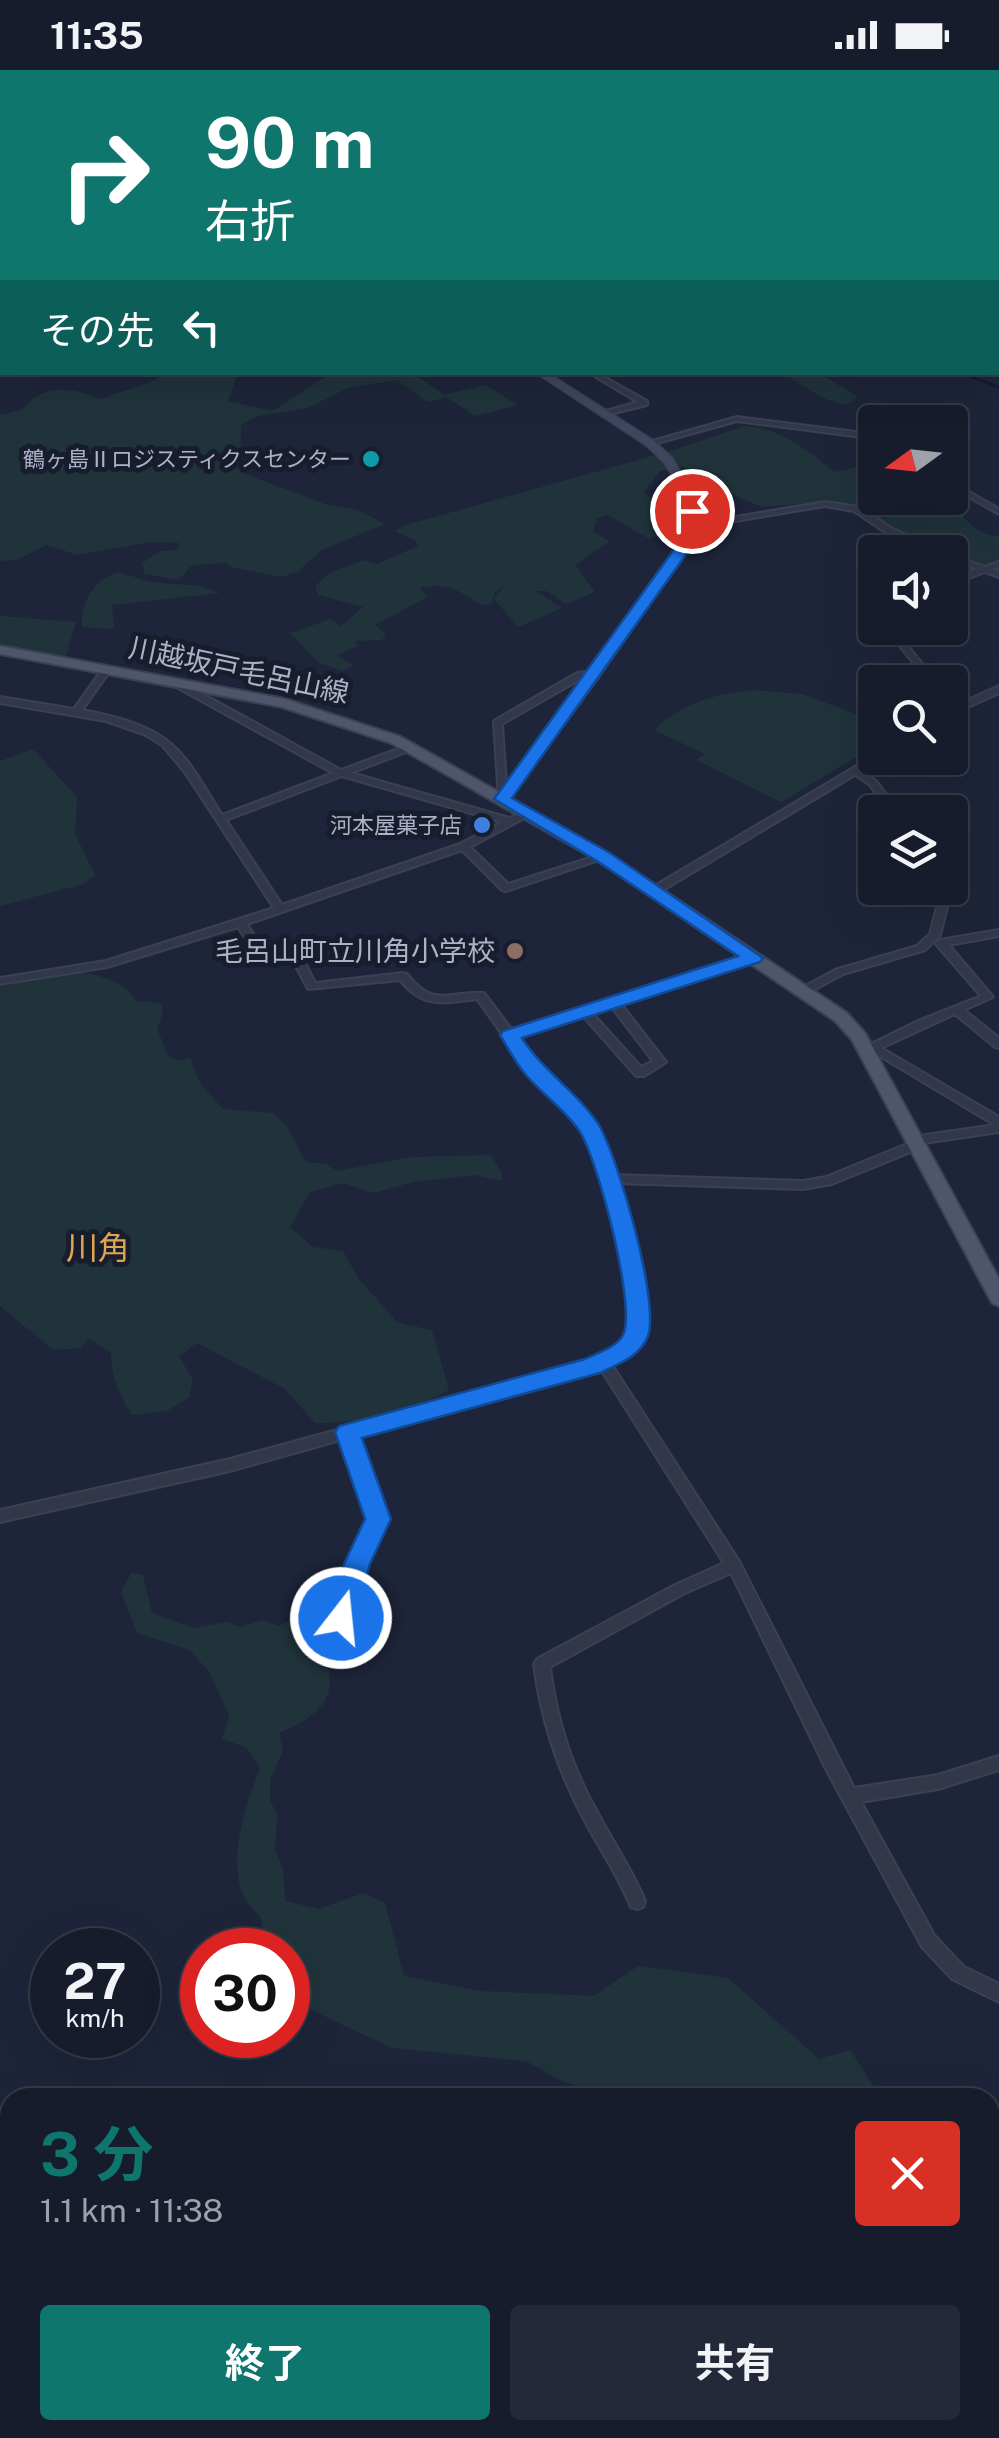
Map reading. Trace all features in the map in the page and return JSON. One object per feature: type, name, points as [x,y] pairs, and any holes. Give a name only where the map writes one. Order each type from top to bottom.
[{"type":"main road","points":[[502,799],[678,556],[693,526],[690,497],[681,476],[650,443],[542,375]]},
{"type":"main road","name":"川越坂戸毛呂山線","points":[[0,650],[314,711],[411,748],[502,799],[520,818],[603,857],[654,890],[804,990],[841,1017],[869,1046],[999,1298]]},
{"type":"street","points":[[602,375],[599,376],[644,404],[605,414]]},
{"type":"street","points":[[650,443],[737,419],[858,434]]},
{"type":"street","points":[[968,494],[999,512]]},
{"type":"street","points":[[693,526],[825,504],[856,509],[900,535]]},
{"type":"street","points":[[968,563],[999,575]]},
{"type":"street","points":[[968,576],[999,564]]},
{"type":"street","points":[[903,645],[919,665]]},
{"type":"street","points":[[78,710],[107,670]]},
{"type":"street","points":[[502,799],[497,722],[580,676],[595,674]]},
{"type":"street","points":[[174,682],[340,773],[520,818]]},
{"type":"street","points":[[968,700],[999,688]]},
{"type":"street","points":[[0,700],[78,710],[150,734],[166,744],[280,910]]},
{"type":"street","points":[[220,819],[411,748]]},
{"type":"street","points":[[654,890],[856,771],[874,783],[879,795]]},
{"type":"street","points":[[0,981],[107,964],[241,923],[464,846],[520,818]]},
{"type":"street","points":[[464,846],[506,888],[603,857]]},
{"type":"street","points":[[804,990],[839,972],[921,948],[934,935],[942,905]]},
{"type":"street","points":[[0,1516],[230,1465],[603,1362],[633,1342],[638,1324],[624,1228],[610,1179],[586,1121],[531,1068],[480,995],[432,1000],[419,996],[403,976],[312,987],[290,946],[282,943],[256,947],[241,923]]},
{"type":"street","points":[[928,942],[944,944],[999,934]]},
{"type":"street","points":[[869,1046],[988,998],[944,944]]},
{"type":"street","points":[[510,1035],[753,958]]},
{"type":"street","points":[[584,1010],[640,1074],[653,1069],[660,1062],[613,1001]]},
{"type":"street","points":[[956,1010],[999,1044]]},
{"type":"street","points":[[869,1046],[999,1125]]},
{"type":"street","points":[[610,1179],[803,1185],[828,1181],[917,1142],[999,1125]]},
{"type":"street","points":[[603,1362],[734,1565],[928,1941],[958,1973],[999,1993]]},
{"type":"street","points":[[341,1618],[357,1564],[378,1519],[348,1432]]},
{"type":"street","points":[[637,1901],[592,1818],[566,1758],[542,1664],[680,1589],[734,1565]]},
{"type":"street","points":[[852,1796],[938,1782],[999,1763]]},
{"type":"shaded area","points":[[162,375],[237,375],[228,401],[273,411],[328,375],[415,375],[445,395],[485,385],[518,405],[475,416],[447,397],[428,402],[397,380],[348,388],[307,408],[258,416],[241,425],[240,472],[325,504],[358,510],[385,524],[322,550],[297,572],[281,577],[232,567],[225,562],[191,566],[179,580],[144,574],[142,563],[161,551],[178,550],[179,543],[150,542],[77,555],[47,545],[17,560],[0,561],[0,415],[22,410],[48,391],[68,390],[100,399]]},
{"type":"shaded area","points":[[785,375],[822,375],[858,397],[846,405],[823,398]]},
{"type":"shaded area","points":[[744,426],[781,435],[835,472],[858,467],[858,510],[819,502],[762,507],[719,489],[683,467],[660,471],[643,493],[678,512],[678,529],[649,539],[608,515],[597,518],[593,532],[610,541],[575,565],[595,592],[566,604],[547,591],[535,591],[562,608],[518,627],[494,599],[505,584],[494,593],[492,604],[481,605],[452,589],[420,588],[427,597],[375,625],[386,634],[382,640],[353,641],[359,646],[337,655],[354,666],[342,671],[319,663],[290,633],[331,619],[341,626],[363,607],[318,595],[315,586],[330,573],[363,560],[377,564],[418,546],[416,541],[395,531],[406,525],[677,449]]},
{"type":"shaded area","points":[[866,515],[962,515],[977,529],[999,536],[999,572],[968,560],[968,535],[904,535]]},
{"type":"shaded area","points":[[119,572],[150,582],[200,586],[220,593],[112,605],[114,629],[82,627],[90,593],[102,580]]},
{"type":"shaded area","points":[[0,616],[76,622],[65,659],[0,646]]},
{"type":"shaded area","points":[[753,690],[802,694],[858,715],[858,756],[781,802],[697,760],[705,754],[654,730],[676,713],[725,694]]},
{"type":"shaded area","points":[[33,749],[77,797],[75,834],[95,875],[83,884],[0,906],[0,761]]},
{"type":"shaded area","points":[[48,968],[109,979],[130,992],[136,1001],[161,1003],[163,1012],[157,1029],[169,1057],[178,1061],[190,1058],[200,1083],[223,1109],[273,1113],[286,1125],[306,1162],[327,1164],[336,1171],[412,1157],[491,1155],[502,1181],[474,1175],[413,1182],[374,1193],[343,1183],[310,1192],[290,1227],[313,1247],[343,1251],[358,1278],[398,1323],[432,1330],[449,1390],[384,1416],[315,1423],[285,1389],[197,1343],[179,1356],[193,1380],[189,1397],[167,1411],[132,1415],[117,1385],[111,1353],[89,1338],[81,1348],[53,1350],[0,1306],[0,983],[3,987],[23,982]]},
{"type":"shaded area","points":[[132,1572],[143,1575],[152,1613],[193,1628],[227,1622],[241,1627],[263,1620],[279,1626],[292,1619],[339,1625],[323,1641],[321,1651],[330,1680],[324,1702],[306,1719],[279,1733],[283,1750],[270,1780],[270,1800],[277,1815],[275,1850],[283,1869],[285,1901],[319,1909],[363,1893],[385,1903],[404,1976],[481,1991],[594,1996],[638,1966],[728,1978],[819,2059],[850,2050],[875,2088],[589,2088],[563,2082],[526,2061],[392,2048],[310,2009],[310,1928],[262,1928],[260,1916],[247,1902],[240,1885],[238,1845],[260,1768],[246,1747],[222,1739],[229,1716],[210,1673],[190,1650],[137,1633],[121,1592]]},
{"type":"waterway","points":[[966,375],[999,387]]},
{"type":"place","name":"鶴ヶ島Ⅱロジスティクスセンター","points":[[371,459]]},
{"type":"place","name":"河本屋菓子店","points":[[482,825]]},
{"type":"place","name":"毛呂山町立川角小学校","points":[[515,951]]},
{"type":"district","name":"川角","points":[[98,1248]]},
{"type":"route","points":[[341,1618],[357,1564],[378,1519],[348,1432],[591,1366],[625,1350],[637,1334],[637,1305],[624,1228],[589,1127],[531,1068],[510,1035],[753,958],[603,857],[502,799],[678,556],[693,526],[692,511]]}]
